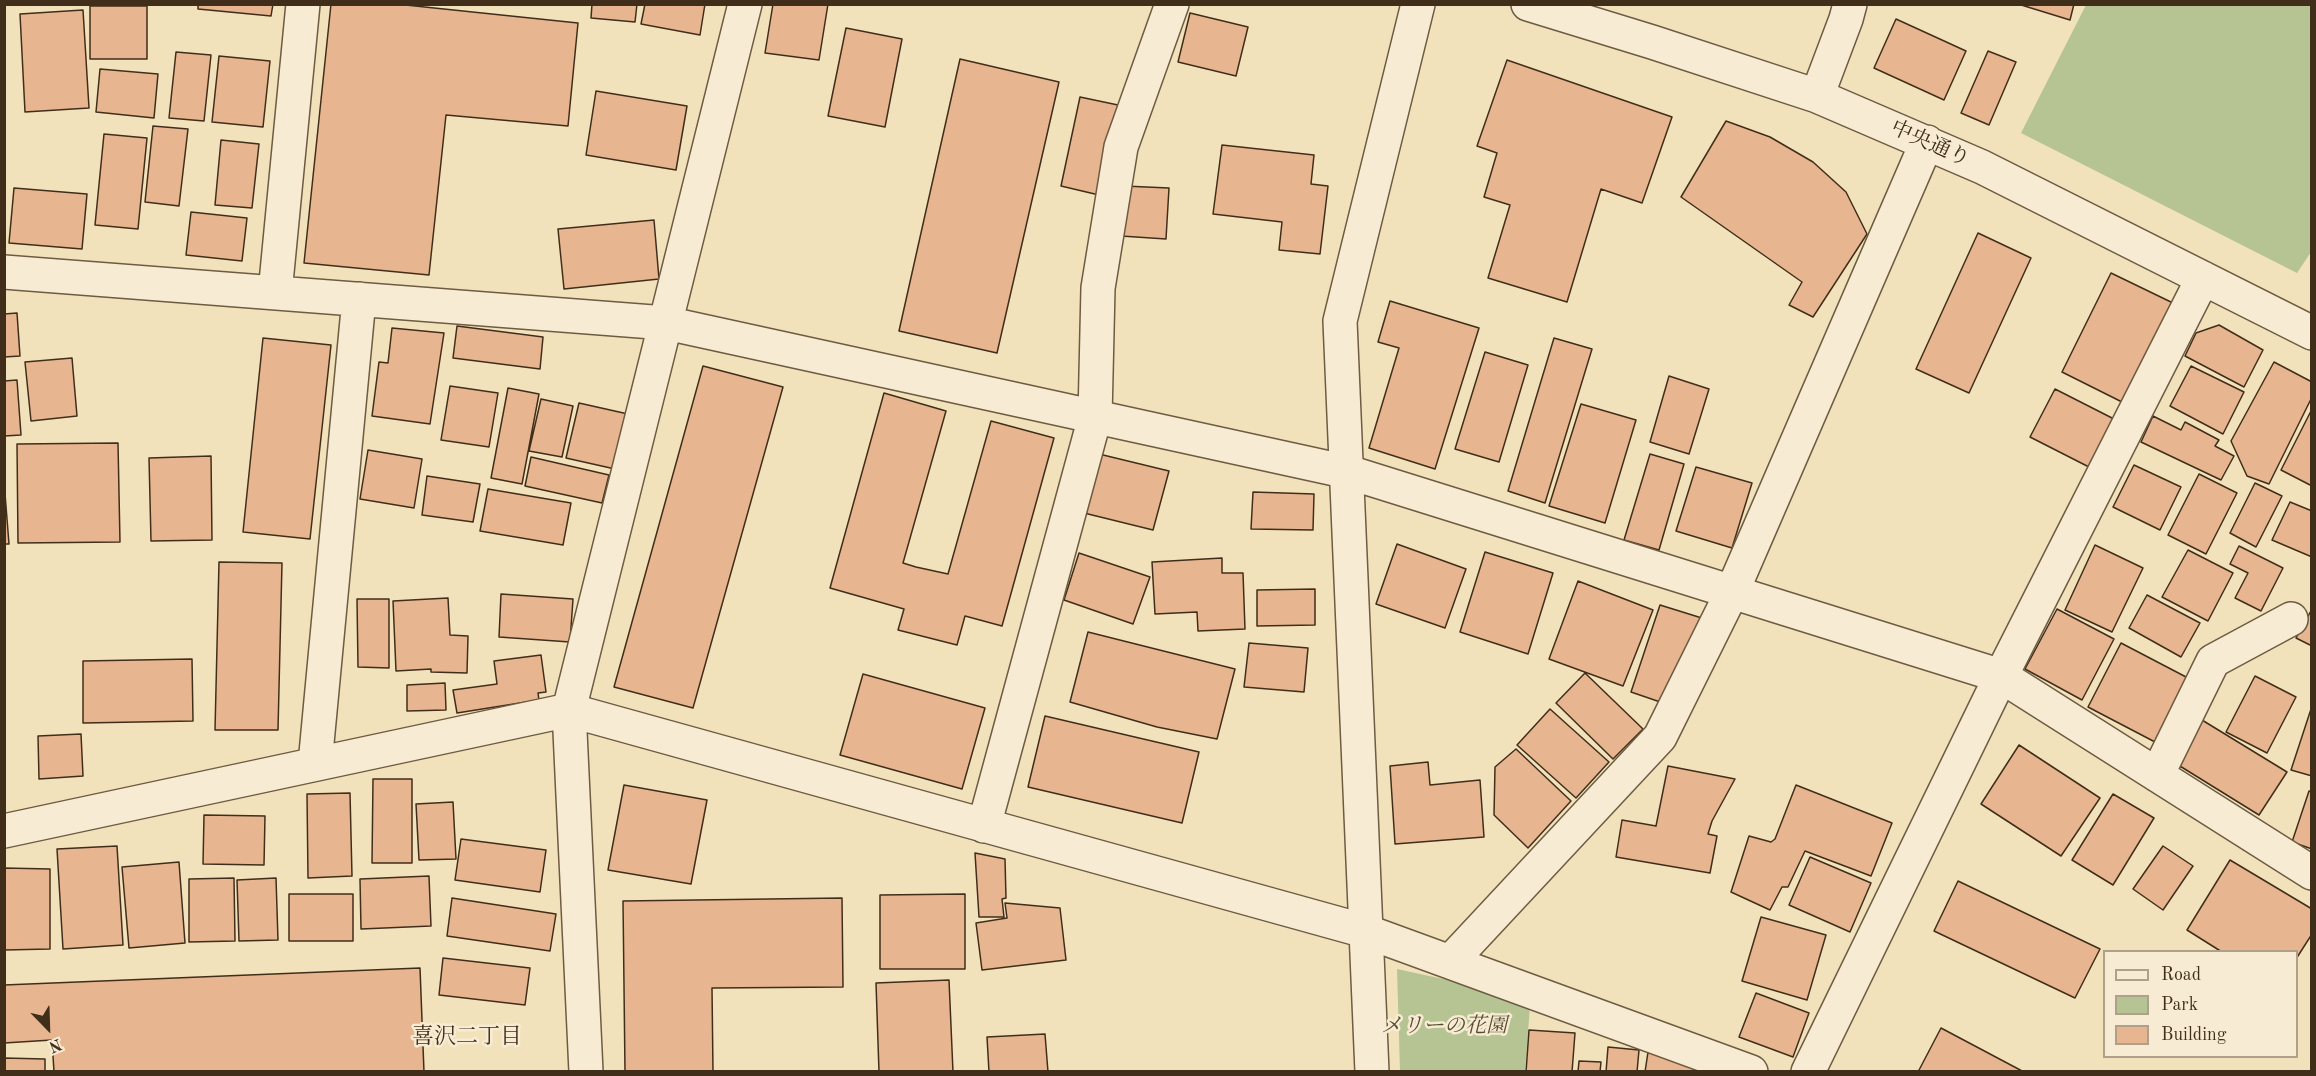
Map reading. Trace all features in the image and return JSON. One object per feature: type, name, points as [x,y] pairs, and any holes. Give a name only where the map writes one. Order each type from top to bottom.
[{"type":"street","points":[[275,293],[303,4]]},
{"type":"street","points":[[586,1071],[570,710],[745,4]]},
{"type":"street","points":[[984,826],[1095,417],[1098,288],[1121,147],[1172,4]]},
{"type":"street","points":[[1372,1071],[1340,321],[1418,4]]},
{"type":"street","name":"中央通り","points":[[1528,4],[1817,96],[1927,142],[1993,172],[2311,332]]},
{"type":"street","points":[[1817,96],[1850,4]]},
{"type":"street","points":[[1450,962],[1660,737],[1732,592],[1927,142]]},
{"type":"street","points":[[4,272],[666,323],[1348,472],[2001,676],[2312,873]]},
{"type":"street","points":[[1808,1071],[2001,676],[2203,278]]},
{"type":"street","points":[[315,764],[359,299]]},
{"type":"street","points":[[2157,775],[2212,661],[2291,619]]},
{"type":"street","points":[[4,831],[570,710],[1365,931],[1751,1071]]},
{"type":"green space","points":[[2086,5],[2311,5],[2311,252],[2297,273],[2021,133]]},
{"type":"green space","name":"メリーの花園","points":[[1397,969],[1471,985],[1530,1006],[1525,1071],[1400,1071]]},
{"type":"building","points":[[198,4],[273,4],[271,16],[198,9]]},
{"type":"building","points":[[331,4],[396,4],[578,23],[568,126],[446,115],[429,275],[304,263]]},
{"type":"building","points":[[592,4],[637,4],[635,22],[591,18]]},
{"type":"building","points":[[645,4],[705,4],[700,35],[641,24]]},
{"type":"building","points":[[773,4],[828,4],[819,60],[765,53]]},
{"type":"building","points":[[2018,4],[2074,4],[2070,20]]},
{"type":"building","points":[[90,6],[147,6],[147,59],[90,59]]},
{"type":"building","points":[[83,10],[89,108],[25,112],[20,14]]},
{"type":"building","points":[[1190,13],[1248,27],[1236,76],[1178,62]]},
{"type":"building","points":[[1896,19],[1966,51],[1944,100],[1874,68]]},
{"type":"building","points":[[846,28],[902,39],[885,127],[828,116]]},
{"type":"building","points":[[1988,51],[2016,62],[1989,125],[1961,113]]},
{"type":"building","points":[[176,52],[211,55],[204,121],[169,118]]},
{"type":"building","points":[[219,56],[270,61],[263,127],[212,122]]},
{"type":"building","points":[[960,59],[1059,82],[997,353],[899,331]]},
{"type":"building","points":[[1507,60],[1672,117],[1642,203],[1601,189],[1567,302],[1488,278],[1510,205],[1484,197],[1497,153],[1477,146]]},
{"type":"building","points":[[100,69],[158,74],[154,118],[96,112]]},
{"type":"building","points":[[596,91],[687,106],[676,170],[586,155]]},
{"type":"building","points":[[1080,97],[1118,105],[1099,195],[1061,186]]},
{"type":"building","points":[[1726,121],[1770,137],[1813,162],[1846,192],[1867,234],[1813,317],[1789,305],[1802,282],[1681,197]]},
{"type":"building","points":[[153,126],[188,129],[179,206],[145,202]]},
{"type":"building","points":[[104,134],[147,138],[138,229],[95,225]]},
{"type":"building","points":[[221,140],[259,144],[252,208],[215,205]]},
{"type":"building","points":[[1222,145],[1314,155],[1311,184],[1328,186],[1320,254],[1279,250],[1282,222],[1213,214]]},
{"type":"building","points":[[1124,186],[1169,188],[1166,239],[1121,236]]},
{"type":"building","points":[[14,188],[87,194],[82,249],[9,243]]},
{"type":"building","points":[[191,212],[247,218],[242,261],[186,255]]},
{"type":"building","points":[[654,220],[659,279],[564,289],[558,229]]},
{"type":"building","points":[[1978,233],[2031,258],[1969,393],[1916,369]]},
{"type":"building","points":[[2111,273],[2173,303],[2124,403],[2062,372]]},
{"type":"building","points":[[1390,301],[1479,328],[1435,469],[1369,448],[1399,348],[1378,342]]},
{"type":"building","points":[[17,313],[20,356],[4,357],[4,314]]},
{"type":"building","points":[[2219,325],[2263,350],[2244,387],[2185,356],[2196,333]]},
{"type":"building","points":[[457,326],[543,337],[540,369],[453,358]]},
{"type":"building","points":[[392,328],[444,333],[430,424],[372,416],[379,362],[388,363]]},
{"type":"building","points":[[263,338],[331,345],[310,539],[243,532]]},
{"type":"building","points":[[1554,338],[1592,349],[1545,503],[1508,491]]},
{"type":"building","points":[[1485,352],[1528,365],[1499,462],[1455,449]]},
{"type":"building","points":[[72,358],[77,416],[31,421],[25,362]]},
{"type":"building","points":[[2274,362],[2312,382],[2312,397],[2269,484],[2247,476],[2231,441]]},
{"type":"building","points":[[703,366],[783,387],[693,708],[614,687]]},
{"type":"building","points":[[2191,366],[2244,392],[2223,434],[2170,406]]},
{"type":"building","points":[[1669,376],[1709,389],[1689,454],[1650,442]]},
{"type":"building","points":[[17,380],[21,435],[4,436],[4,381]]},
{"type":"building","points":[[450,386],[498,393],[489,447],[441,440]]},
{"type":"building","points":[[508,388],[539,394],[522,484],[491,478]]},
{"type":"building","points":[[2055,389],[2114,419],[2089,467],[2030,437]]},
{"type":"building","points":[[884,393],[946,411],[903,563],[916,567],[948,574],[991,421],[1054,438],[1002,626],[965,616],[957,645],[898,630],[904,609],[830,588]]},
{"type":"building","points":[[541,399],[573,406],[562,457],[529,451]]},
{"type":"building","points":[[579,403],[628,414],[615,469],[566,458]]},
{"type":"building","points":[[1581,404],[1636,420],[1605,523],[1549,506]]},
{"type":"building","points":[[2312,409],[2312,486],[2281,470]]},
{"type":"building","points":[[2153,416],[2181,430],[2185,422],[2219,440],[2215,446],[2234,456],[2221,480],[2141,442]]},
{"type":"building","points":[[118,443],[120,542],[18,543],[17,444]]},
{"type":"building","points":[[368,450],[422,459],[414,508],[360,499]]},
{"type":"building","points":[[1099,454],[1169,471],[1153,530],[1084,513]]},
{"type":"building","points":[[1650,454],[1684,464],[1659,550],[1624,540]]},
{"type":"building","points":[[211,456],[212,540],[151,541],[149,458]]},
{"type":"building","points":[[531,457],[609,475],[602,503],[525,486]]},
{"type":"building","points":[[2134,465],[2181,487],[2160,530],[2113,507]]},
{"type":"building","points":[[1696,467],[1752,483],[1732,548],[1676,531]]},
{"type":"building","points":[[2199,474],[2237,493],[2206,554],[2168,535]]},
{"type":"building","points":[[427,476],[480,484],[473,522],[422,515]]},
{"type":"building","points":[[4,481],[9,544],[4,544]]},
{"type":"building","points":[[2255,483],[2282,496],[2256,547],[2230,533]]},
{"type":"building","points":[[488,489],[571,503],[563,545],[480,531]]},
{"type":"building","points":[[1253,492],[1314,494],[1313,530],[1251,529]]},
{"type":"building","points":[[2290,502],[2312,511],[2312,557],[2272,540]]},
{"type":"building","points":[[1397,544],[1466,569],[1445,628],[1376,604]]},
{"type":"building","points":[[2095,545],[2143,568],[2112,632],[2065,610]]},
{"type":"building","points":[[2239,546],[2283,568],[2261,611],[2235,598],[2248,573],[2230,564]]},
{"type":"building","points":[[2188,550],[2233,573],[2208,621],[2162,597]]},
{"type":"building","points":[[1485,552],[1553,573],[1528,654],[1460,632]]},
{"type":"building","points":[[1079,553],[1150,577],[1133,624],[1064,600]]},
{"type":"building","points":[[1222,558],[1222,573],[1243,573],[1245,629],[1198,631],[1197,612],[1155,614],[1152,562]]},
{"type":"building","points":[[219,562],[282,563],[278,730],[215,730]]},
{"type":"building","points":[[1578,581],[1653,610],[1623,686],[1549,659]]},
{"type":"building","points":[[1315,589],[1315,625],[1257,626],[1257,590]]},
{"type":"building","points":[[501,594],[573,599],[570,642],[499,637]]},
{"type":"building","points":[[2147,595],[2200,623],[2181,657],[2129,628]]},
{"type":"building","points":[[448,598],[450,635],[468,636],[467,673],[431,672],[431,669],[396,671],[393,601]]},
{"type":"building","points":[[357,599],[389,599],[389,668],[358,667]]},
{"type":"building","points":[[1660,605],[1705,619],[1669,705],[1631,692]]},
{"type":"building","points":[[2057,609],[2114,639],[2082,700],[2025,669]]},
{"type":"building","points":[[2312,609],[2312,646],[2296,638]]},
{"type":"building","points":[[1088,632],[1235,669],[1217,739],[1157,727],[1070,702]]},
{"type":"building","points":[[1249,643],[1308,648],[1304,692],[1244,687]]},
{"type":"building","points":[[2121,643],[2188,678],[2155,742],[2088,707]]},
{"type":"building","points":[[541,655],[546,692],[538,693],[539,700],[457,713],[453,690],[497,684],[494,661]]},
{"type":"building","points":[[192,659],[193,721],[83,723],[83,661]]},
{"type":"building","points":[[1585,673],[1643,729],[1613,759],[1556,703]]},
{"type":"building","points":[[863,674],[985,708],[962,789],[840,755]]},
{"type":"building","points":[[2255,676],[2296,697],[2267,753],[2226,732]]},
{"type":"building","points":[[445,683],[446,710],[407,711],[407,685]]},
{"type":"building","points":[[2312,706],[2312,776],[2291,770]]},
{"type":"building","points":[[1550,709],[1609,762],[1576,798],[1517,745]]},
{"type":"building","points":[[1045,716],[1199,752],[1182,823],[1028,787]]},
{"type":"building","points":[[2202,720],[2287,772],[2259,815],[2175,763]]},
{"type":"building","points":[[81,734],[83,776],[39,779],[38,736]]},
{"type":"building","points":[[2019,745],[2100,798],[2061,856],[1981,804]]},
{"type":"building","points":[[1516,749],[1571,801],[1528,848],[1494,815],[1495,767]]},
{"type":"building","points":[[1428,762],[1430,785],[1480,780],[1484,837],[1395,844],[1390,766]]},
{"type":"building","points":[[1668,766],[1735,779],[1712,821],[1708,834],[1717,836],[1710,873],[1616,857],[1622,820],[1656,826]]},
{"type":"building","points":[[373,779],[412,779],[412,863],[372,863]]},
{"type":"building","points":[[624,785],[707,800],[691,884],[608,870]]},
{"type":"building","points":[[1796,785],[1892,823],[1871,876],[1805,851],[1788,887],[1782,887],[1770,910],[1731,892],[1749,836],[1771,842],[1775,839]]},
{"type":"building","points":[[2309,791],[2312,792],[2312,849],[2292,842]]},
{"type":"building","points":[[350,793],[352,876],[308,878],[307,794]]},
{"type":"building","points":[[2113,794],[2154,818],[2113,885],[2072,860]]},
{"type":"building","points":[[453,802],[456,859],[419,860],[416,804]]},
{"type":"building","points":[[204,815],[265,816],[264,865],[203,864]]},
{"type":"building","points":[[461,839],[546,850],[540,892],[455,880]]},
{"type":"building","points":[[117,846],[123,945],[63,949],[57,849]]},
{"type":"building","points":[[2163,846],[2193,866],[2163,910],[2133,889]]},
{"type":"building","points":[[975,853],[1005,859],[1006,898],[1002,899],[1004,917],[979,917]]},
{"type":"building","points":[[1810,857],[1871,883],[1850,932],[1789,905]]},
{"type":"building","points":[[2230,860],[2312,909],[2312,934],[2298,956],[2298,950],[2219,950],[2187,930]]},
{"type":"building","points":[[179,862],[185,943],[129,948],[122,867]]},
{"type":"building","points":[[4,868],[50,869],[50,949],[4,950]]},
{"type":"building","points":[[429,876],[431,926],[361,929],[360,879]]},
{"type":"building","points":[[234,878],[235,941],[189,942],[189,879]]},
{"type":"building","points":[[276,878],[278,940],[239,941],[237,880]]},
{"type":"building","points":[[1958,881],[2100,949],[2075,998],[1934,931]]},
{"type":"building","points":[[289,894],[353,894],[353,941],[289,941]]},
{"type":"building","points":[[965,894],[965,969],[880,969],[880,895]]},
{"type":"building","points":[[452,898],[556,914],[550,951],[447,936]]},
{"type":"building","points":[[842,898],[843,987],[712,988],[713,1072],[625,1072],[623,901]]},
{"type":"building","points":[[1005,903],[1060,908],[1066,960],[982,970],[976,923],[1007,918]]},
{"type":"building","points":[[1761,917],[1826,935],[1807,1000],[1742,981]]},
{"type":"building","points":[[443,958],[530,968],[525,1005],[439,995]]},
{"type":"building","points":[[420,968],[424,1072],[54,1072],[52,1040],[4,1043],[4,985]]},
{"type":"building","points":[[949,980],[953,1072],[879,1072],[876,983]]},
{"type":"building","points":[[1756,993],[1809,1013],[1793,1057],[1739,1037]]},
{"type":"building","points":[[1941,1028],[2024,1072],[1918,1072]]},
{"type":"building","points":[[1529,1030],[1575,1033],[1572,1072],[1526,1072]]},
{"type":"building","points":[[1045,1034],[1048,1072],[989,1072],[987,1037]]},
{"type":"building","points":[[1608,1047],[1639,1050],[1637,1072],[1606,1072]]},
{"type":"building","points":[[1648,1052],[1707,1072],[1645,1072]]},
{"type":"building","points":[[4,1058],[45,1059],[45,1072],[4,1072]]},
{"type":"building","points":[[1579,1061],[1601,1062],[1600,1072],[1578,1072]]},
{"type":"district","name":"喜沢二丁目","points":[[467,1037]]}]
